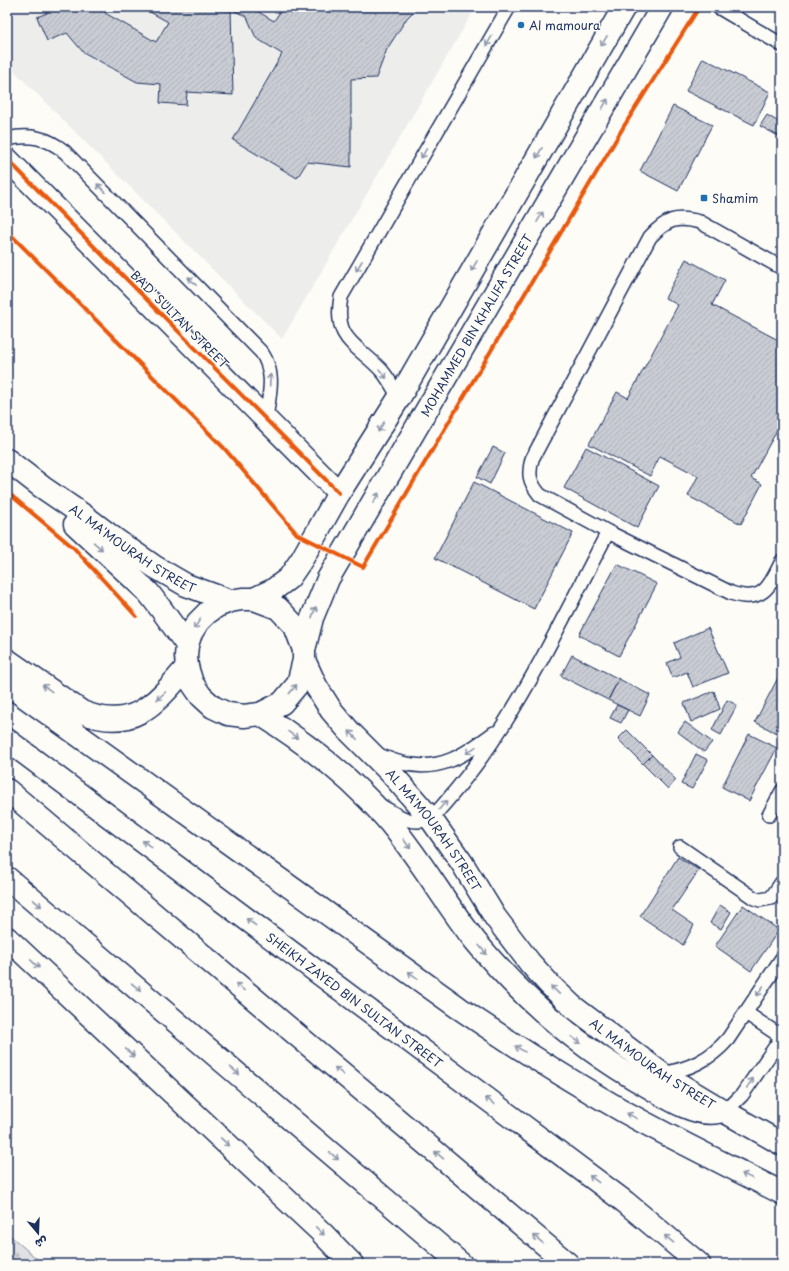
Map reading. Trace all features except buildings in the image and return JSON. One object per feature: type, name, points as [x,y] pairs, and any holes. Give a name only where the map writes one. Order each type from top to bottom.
[{"type":"main road","points":[[254,599],[273,590],[289,578],[306,552],[339,493],[399,398],[624,7]]},
{"type":"main road","name":"MOHAMMED BIN KHALIFA STREET","points":[[304,655],[312,618],[328,579],[662,7]]},
{"type":"main road","name":"BAD' SULTAN STREET","points":[[7,159],[339,493]]},
{"type":"main road","name":"AL MA'MOURAH STREET","points":[[7,460],[42,487],[170,577],[186,585],[230,601]]},
{"type":"main road","name":"AL MA'MOURAH STREET","points":[[42,487],[56,505],[88,537],[148,592],[187,645]]},
{"type":"main road","points":[[242,599],[254,599],[278,608],[295,626],[304,655],[298,684],[282,703],[260,714],[244,716],[228,714],[213,707],[201,696],[192,683],[187,667],[187,645],[191,633],[198,622],[217,606],[230,601],[242,599]]},
{"type":"main road","name":"AL MA'MOURAH STREET","points":[[304,655],[316,686],[331,710],[391,773],[431,819],[462,863],[495,917],[530,963],[572,1006],[662,1074],[722,1110]]},
{"type":"main road","points":[[7,660],[82,712],[94,718],[108,719],[118,719],[138,714],[167,691],[187,667]]},
{"type":"main road","points":[[7,684],[459,1008],[512,1044],[567,1079],[623,1111],[680,1142],[782,1193]]},
{"type":"main road","name":"AL MA'MOURAH STREET","points":[[260,714],[310,747],[362,793],[384,816],[407,844],[451,908],[502,972],[560,1027],[591,1052],[660,1094],[696,1111],[709,1113],[722,1110]]},
{"type":"main road","name":"SHEIKH ZAYED BIN SULTAN STREET","points":[[7,740],[625,1202],[699,1264]]},
{"type":"main road","points":[[7,790],[568,1264]]},
{"type":"main road","points":[[7,878],[461,1264]]},
{"type":"main road","points":[[7,938],[321,1232],[352,1264]]},
{"type":"main road","points":[[722,1110],[782,1144]]},
{"type":"lane","points":[[399,398],[383,372],[346,338],[341,325],[339,311],[341,297],[509,7]]},
{"type":"lane","points":[[718,7],[782,45]]},
{"type":"lane","points":[[7,139],[25,136],[36,137],[56,145],[65,152],[262,353],[270,369],[271,378],[266,419]]},
{"type":"lane","points":[[782,268],[700,222],[686,219],[672,220],[660,227],[650,237],[532,459],[530,468],[530,478],[540,495],[608,532],[731,593],[742,597],[754,596],[764,591],[772,582],[782,561]]},
{"type":"lane","points":[[362,793],[407,820],[423,821],[431,819],[469,775],[502,727],[531,678],[608,532]]},
{"type":"lane","points":[[371,753],[403,764],[418,766],[435,765],[445,763],[466,754],[502,727]]},
{"type":"lane","points":[[769,814],[782,791]]},
{"type":"lane","points":[[680,847],[754,898],[760,900],[771,898],[782,882]]},
{"type":"lane","points":[[662,1074],[689,1067],[708,1058],[720,1048],[746,1013],[782,958]]},
{"type":"lane","points":[[722,1110],[733,1104],[742,1095],[782,1037],[746,1013]]},
{"type":"shaded area","points":[[7,7],[476,7],[282,339],[7,64]]},
{"type":"green space","points":[[7,1233],[43,1264],[7,1264]]},
{"type":"cycle path","points":[[7,231],[224,448],[297,534],[363,567],[624,126],[698,9]]},
{"type":"cycle path","points":[[7,159],[339,493]]},
{"type":"cycle path","points":[[7,492],[74,548],[136,616]]},
{"type":"place","name":"Al mamoura","points":[[521,25]]},
{"type":"place","name":"Shamim","points":[[704,198]]}]
